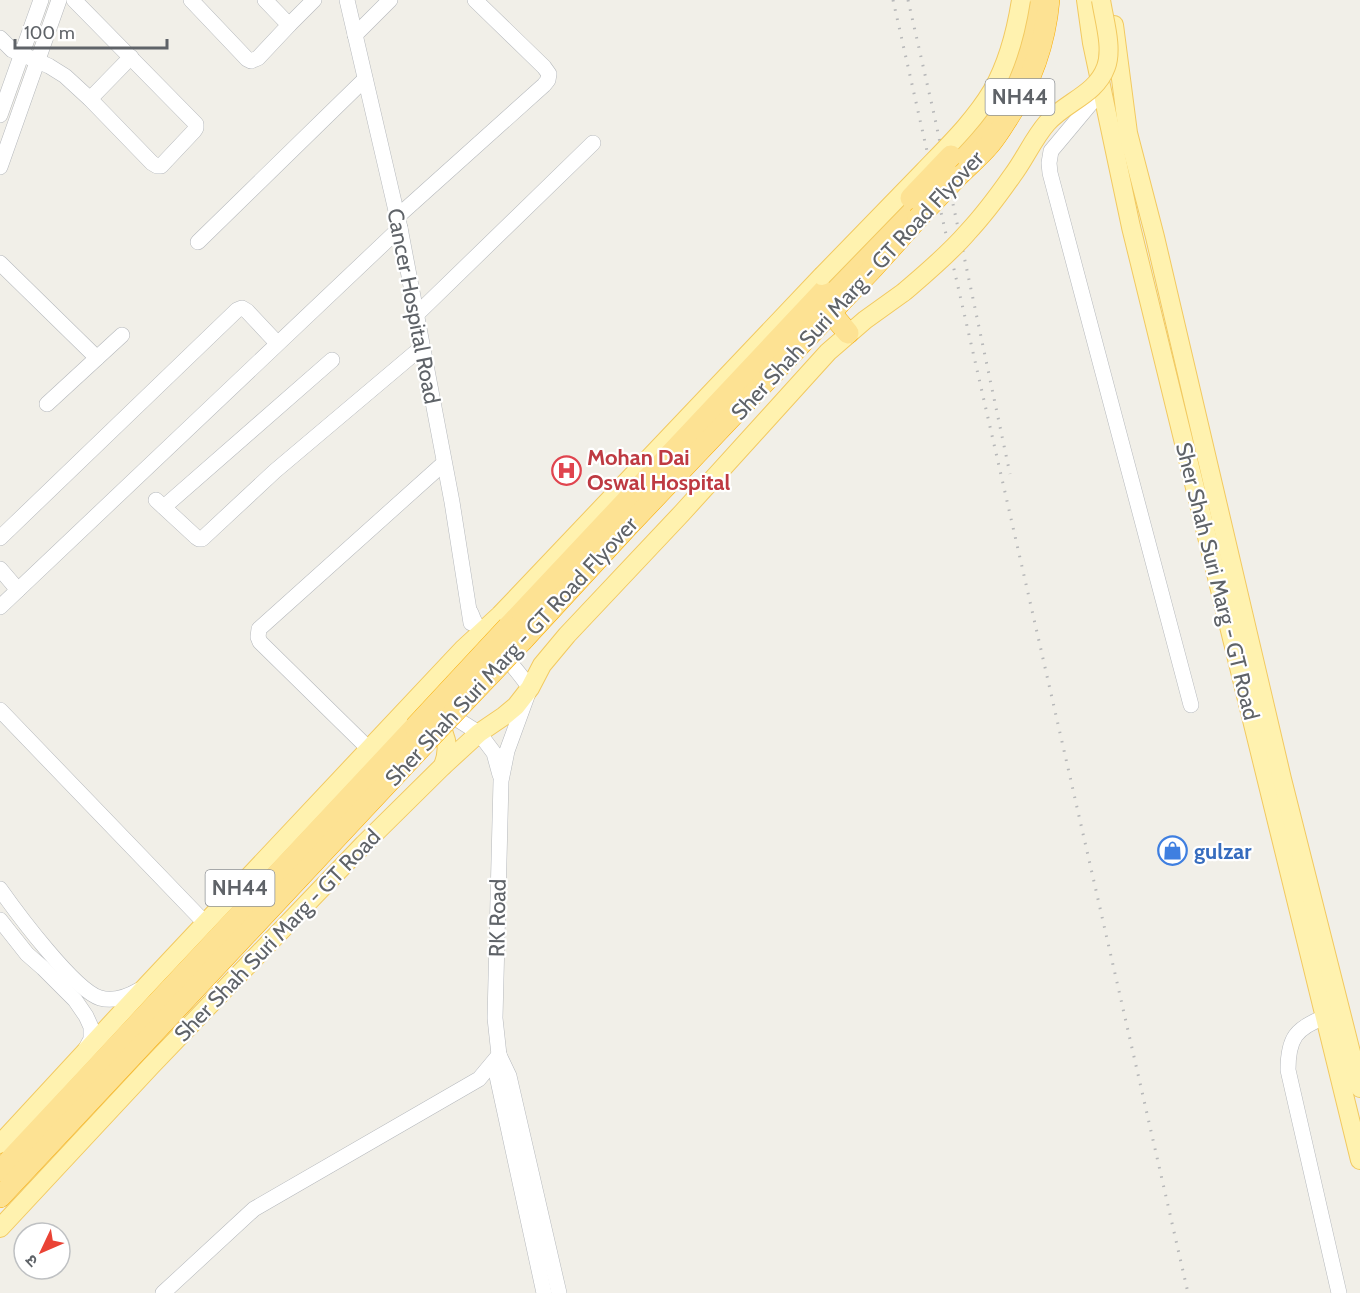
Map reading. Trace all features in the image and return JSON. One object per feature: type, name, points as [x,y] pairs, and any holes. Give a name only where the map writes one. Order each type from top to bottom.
[{"type":"highway","name":"Sher Shah Suri Marg - GT Road Flyover","points":[[0,1171],[416,727],[629,525],[874,267],[951,156],[982,125],[1011,76],[1021,54],[1028,31],[1033,0]]},
{"type":"highway","name":"Sher Shah Suri Marg - GT Road Flyover","points":[[516,633],[804,304],[915,208],[957,177],[991,143],[1027,85],[1044,32],[1049,0]]},
{"type":"highway","points":[[831,313],[856,327]]},
{"type":"highway","name":"Sher Shah Suri Marg - GT Road Flyover","points":[[0,1197],[416,727]]},
{"type":"main road","points":[[481,633],[804,304],[822,276],[959,134],[981,108],[1002,71],[1010,49],[1021,0]]},
{"type":"main road","name":"Sher Shah Suri Marg - GT Road","points":[[1086,0],[1092,43],[1131,227],[1360,1160]]},
{"type":"main road","name":"Sher Shah Suri Marg - GT Road","points":[[0,1228],[151,1066],[356,853],[443,766],[479,733],[516,706],[530,688],[542,665],[567,635],[682,513],[828,352],[856,327],[904,292],[958,243],[982,216],[1014,173],[1045,125],[1060,110],[1095,86],[1106,68],[1109,49],[1101,0]]},
{"type":"main road","name":"Sher Shah Suri Marg - GT Road","points":[[1109,0],[1119,56],[1128,133],[1155,237],[1282,779],[1360,1088]]},
{"type":"main road","name":"NH44","points":[[0,1144],[370,750],[416,727],[439,675],[481,633]]},
{"type":"main road","points":[[416,727],[414,713],[433,719],[441,727],[448,746],[443,766]]},
{"type":"street","points":[[0,115],[41,0]]},
{"type":"street","points":[[0,167],[59,0]]},
{"type":"street","points":[[0,38],[12,50],[37,60],[65,76],[152,163],[160,166],[194,131],[196,124],[74,0]]},
{"type":"street","points":[[191,0],[251,61],[258,58],[314,0]]},
{"type":"street","points":[[265,0],[290,25]]},
{"type":"street","name":"Cancer Hospital Road","points":[[347,0],[398,223],[471,613]]},
{"type":"street","points":[[355,35],[390,0]]},
{"type":"street","points":[[0,607],[278,343],[398,223],[548,80],[549,74],[544,68],[475,0]]},
{"type":"street","points":[[90,99],[131,57]]},
{"type":"street","points":[[198,242],[365,79]]},
{"type":"street","points":[[1102,90],[1051,151],[1050,173],[1191,705]]},
{"type":"street","points":[[416,315],[593,143]]},
{"type":"street","points":[[0,263],[97,358]]},
{"type":"street","points":[[0,538],[237,310],[242,308],[247,311],[278,343]]},
{"type":"street","points":[[47,404],[122,335]]},
{"type":"street","points":[[332,360],[160,503],[196,537],[202,539],[275,471],[422,347]]},
{"type":"street","points":[[370,750],[260,642],[259,629],[444,463]]},
{"type":"street","points":[[0,569],[18,590]]},
{"type":"street","points":[[471,613],[481,633],[517,670],[530,688],[507,752],[501,781]]},
{"type":"street","points":[[463,649],[470,632],[471,613]]},
{"type":"street","points":[[439,675],[434,690],[440,707],[479,733],[494,753],[501,781]]},
{"type":"street","points":[[0,710],[206,924]]},
{"type":"street","name":"RK Road","points":[[501,781],[495,1018],[500,1055],[509,1076],[559,1293]]},
{"type":"street","points":[[0,889],[51,956],[87,991],[98,997],[121,999],[147,985]]},
{"type":"street","points":[[0,920],[27,954],[75,1000],[86,1016],[91,1027],[91,1039],[82,1055]]},
{"type":"street","points":[[27,954],[40,940]]},
{"type":"street","points":[[1325,1017],[1302,1028],[1295,1037],[1288,1058],[1288,1070],[1339,1293]]},
{"type":"street","points":[[163,1293],[254,1209],[479,1079],[500,1055]]},
{"type":"street","name":"RK Road","points":[[500,1055],[496,1076],[544,1293]]},
{"type":"railway","points":[[893,0],[1188,1293]]},
{"type":"railway","points":[[908,0],[1010,474]]},
{"type":"place","name":"Mohan Dai Oswal Hospital","points":[[566,470]]},
{"type":"place","name":"gulzar","points":[[1173,851]]}]
